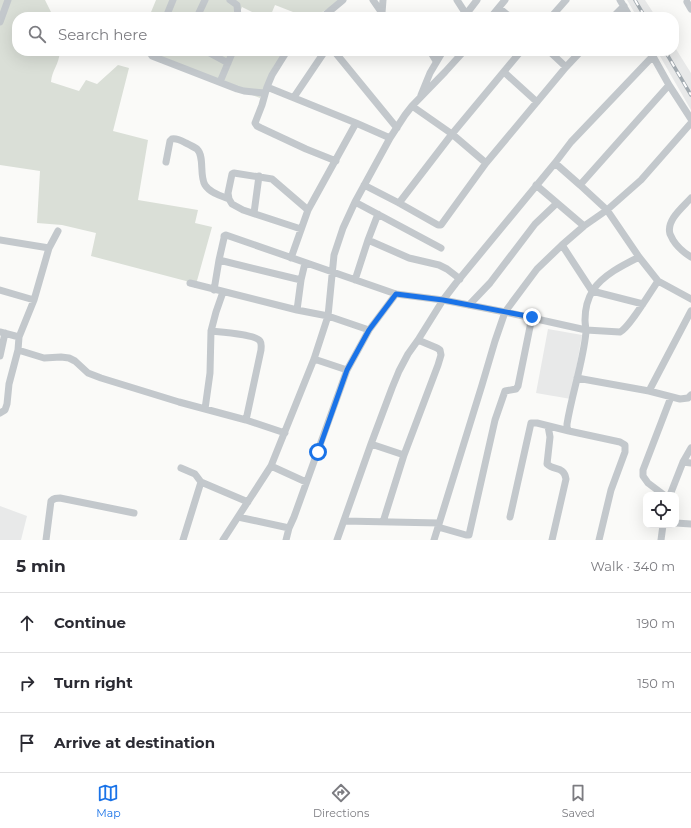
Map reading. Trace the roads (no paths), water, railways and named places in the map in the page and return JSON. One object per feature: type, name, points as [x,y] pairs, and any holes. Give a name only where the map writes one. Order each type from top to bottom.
[{"type":"street","points":[[0,22],[8,0]]},
{"type":"street","points":[[168,12],[173,0]]},
{"type":"street","points":[[201,12],[205,0]]},
{"type":"street","points":[[230,0],[237,5],[238,12]]},
{"type":"street","points":[[327,12],[335,3],[343,0]]},
{"type":"street","points":[[373,0],[381,12]]},
{"type":"street","points":[[383,0],[383,12]]},
{"type":"street","points":[[457,0],[463,12]]},
{"type":"street","points":[[467,12],[477,0]]},
{"type":"street","points":[[495,12],[505,0]]},
{"type":"street","points":[[555,12],[566,0]]},
{"type":"street","points":[[616,12],[622,3],[627,12]]},
{"type":"street","points":[[499,8],[504,12]]},
{"type":"street","points":[[152,56],[244,91],[266,90],[294,98],[390,138]]},
{"type":"street","points":[[215,56],[228,63]]},
{"type":"street","points":[[220,82],[231,56]]},
{"type":"street","points":[[284,56],[272,75],[266,90],[262,105],[255,119],[256,126],[336,161]]},
{"type":"street","points":[[294,98],[322,56]]},
{"type":"street","points":[[338,56],[397,128]]},
{"type":"street","points":[[433,56],[436,61]]},
{"type":"street","points":[[421,97],[426,81],[440,56]]},
{"type":"street","points":[[223,540],[271,466],[314,359],[328,316],[331,272],[334,255],[337,244],[355,202],[390,138],[412,106],[459,56]]},
{"type":"street","points":[[399,202],[452,134],[517,56]]},
{"type":"street","points":[[554,56],[566,67]]},
{"type":"street","points":[[364,185],[399,202],[432,222],[441,225],[486,163],[576,56]]},
{"type":"street","points":[[337,540],[392,388],[408,354],[443,300],[536,185],[571,142],[649,56]]},
{"type":"street","points":[[654,56],[691,119]]},
{"type":"street","points":[[504,72],[537,102]]},
{"type":"street","points":[[580,185],[670,85]]},
{"type":"street","points":[[412,106],[452,134],[486,163]]},
{"type":"street","points":[[291,258],[308,210],[356,123]]},
{"type":"street","points":[[434,540],[505,312],[537,269],[584,226],[607,210],[641,180],[691,123]]},
{"type":"street","points":[[166,162],[170,140],[172,138],[178,139],[196,148],[200,155],[202,179],[204,184],[212,192],[229,199]]},
{"type":"street","points":[[555,163],[607,210],[658,281],[691,299]]},
{"type":"street","points":[[301,229],[236,207],[232,204],[229,199],[228,190],[232,174],[259,176],[272,179],[308,210]]},
{"type":"street","points":[[254,213],[259,176]]},
{"type":"street","points":[[536,185],[584,226]]},
{"type":"street","points":[[691,198],[673,218],[670,226],[670,234],[675,243],[681,251],[691,257]]},
{"type":"street","points":[[355,202],[441,248]]},
{"type":"street","points":[[469,305],[490,282],[535,224],[557,203]]},
{"type":"street","points":[[355,280],[378,214]]},
{"type":"street","points":[[0,413],[5,410],[7,404],[9,384],[18,350],[19,337],[34,300],[49,248],[58,231]]},
{"type":"street","points":[[214,290],[224,236],[226,235],[396,294],[443,300],[532,317],[586,330],[622,331],[629,324],[658,281]]},
{"type":"street","points":[[0,240],[49,248]]},
{"type":"street","points":[[368,240],[409,258],[439,265],[460,279]]},
{"type":"street","points":[[562,245],[592,291],[643,304]]},
{"type":"street","points":[[569,431],[567,424],[578,378],[586,330],[585,320],[588,300],[592,291],[601,280],[624,265],[640,257]]},
{"type":"street","points":[[219,260],[301,280]]},
{"type":"street","points":[[297,310],[305,263]]},
{"type":"street","points":[[190,283],[297,310],[328,316],[369,330]]},
{"type":"street","points":[[0,290],[34,300]]},
{"type":"street","points":[[205,409],[210,374],[211,331],[223,292]]},
{"type":"street","points":[[286,540],[289,528],[347,370],[369,330],[396,294]]},
{"type":"street","points":[[649,391],[691,311]]},
{"type":"street","points":[[344,521],[438,526],[463,535],[469,535],[495,420],[505,391],[516,389],[518,386],[532,317]]},
{"type":"street","points":[[211,331],[241,334],[256,338],[262,345],[246,420]]},
{"type":"street","points":[[0,356],[2,333],[19,337]]},
{"type":"street","points":[[383,522],[404,455],[441,355],[440,350],[437,348],[418,340]]},
{"type":"street","points":[[18,350],[44,358],[69,358],[93,376],[158,396],[246,420],[285,433]]},
{"type":"street","points":[[314,359],[347,370]]},
{"type":"street","points":[[578,378],[649,391],[680,399],[690,397]]},
{"type":"street","points":[[660,492],[648,483],[642,476],[671,397]]},
{"type":"street","points":[[510,518],[531,423],[537,423],[620,442],[625,445],[626,452],[611,490],[599,540]]},
{"type":"street","points":[[548,426],[550,437],[547,464],[562,470],[565,473],[566,478],[552,540]]},
{"type":"street","points":[[371,444],[404,455]]},
{"type":"street","points":[[671,492],[683,462],[691,448]]},
{"type":"street","points":[[683,462],[691,463]]},
{"type":"street","points":[[271,466],[306,482]]},
{"type":"street","points":[[181,468],[195,474],[200,482],[248,502]]},
{"type":"street","points":[[183,540],[200,482]]},
{"type":"street","points":[[46,540],[51,502],[56,498],[134,513]]},
{"type":"street","points":[[238,517],[289,528]]},
{"type":"street","points":[[679,523],[691,524]]},
{"type":"street","points":[[661,540],[663,528]]},
{"type":"railway","points":[[635,0],[642,12]]},
{"type":"railway","points":[[668,56],[691,95]]}]
